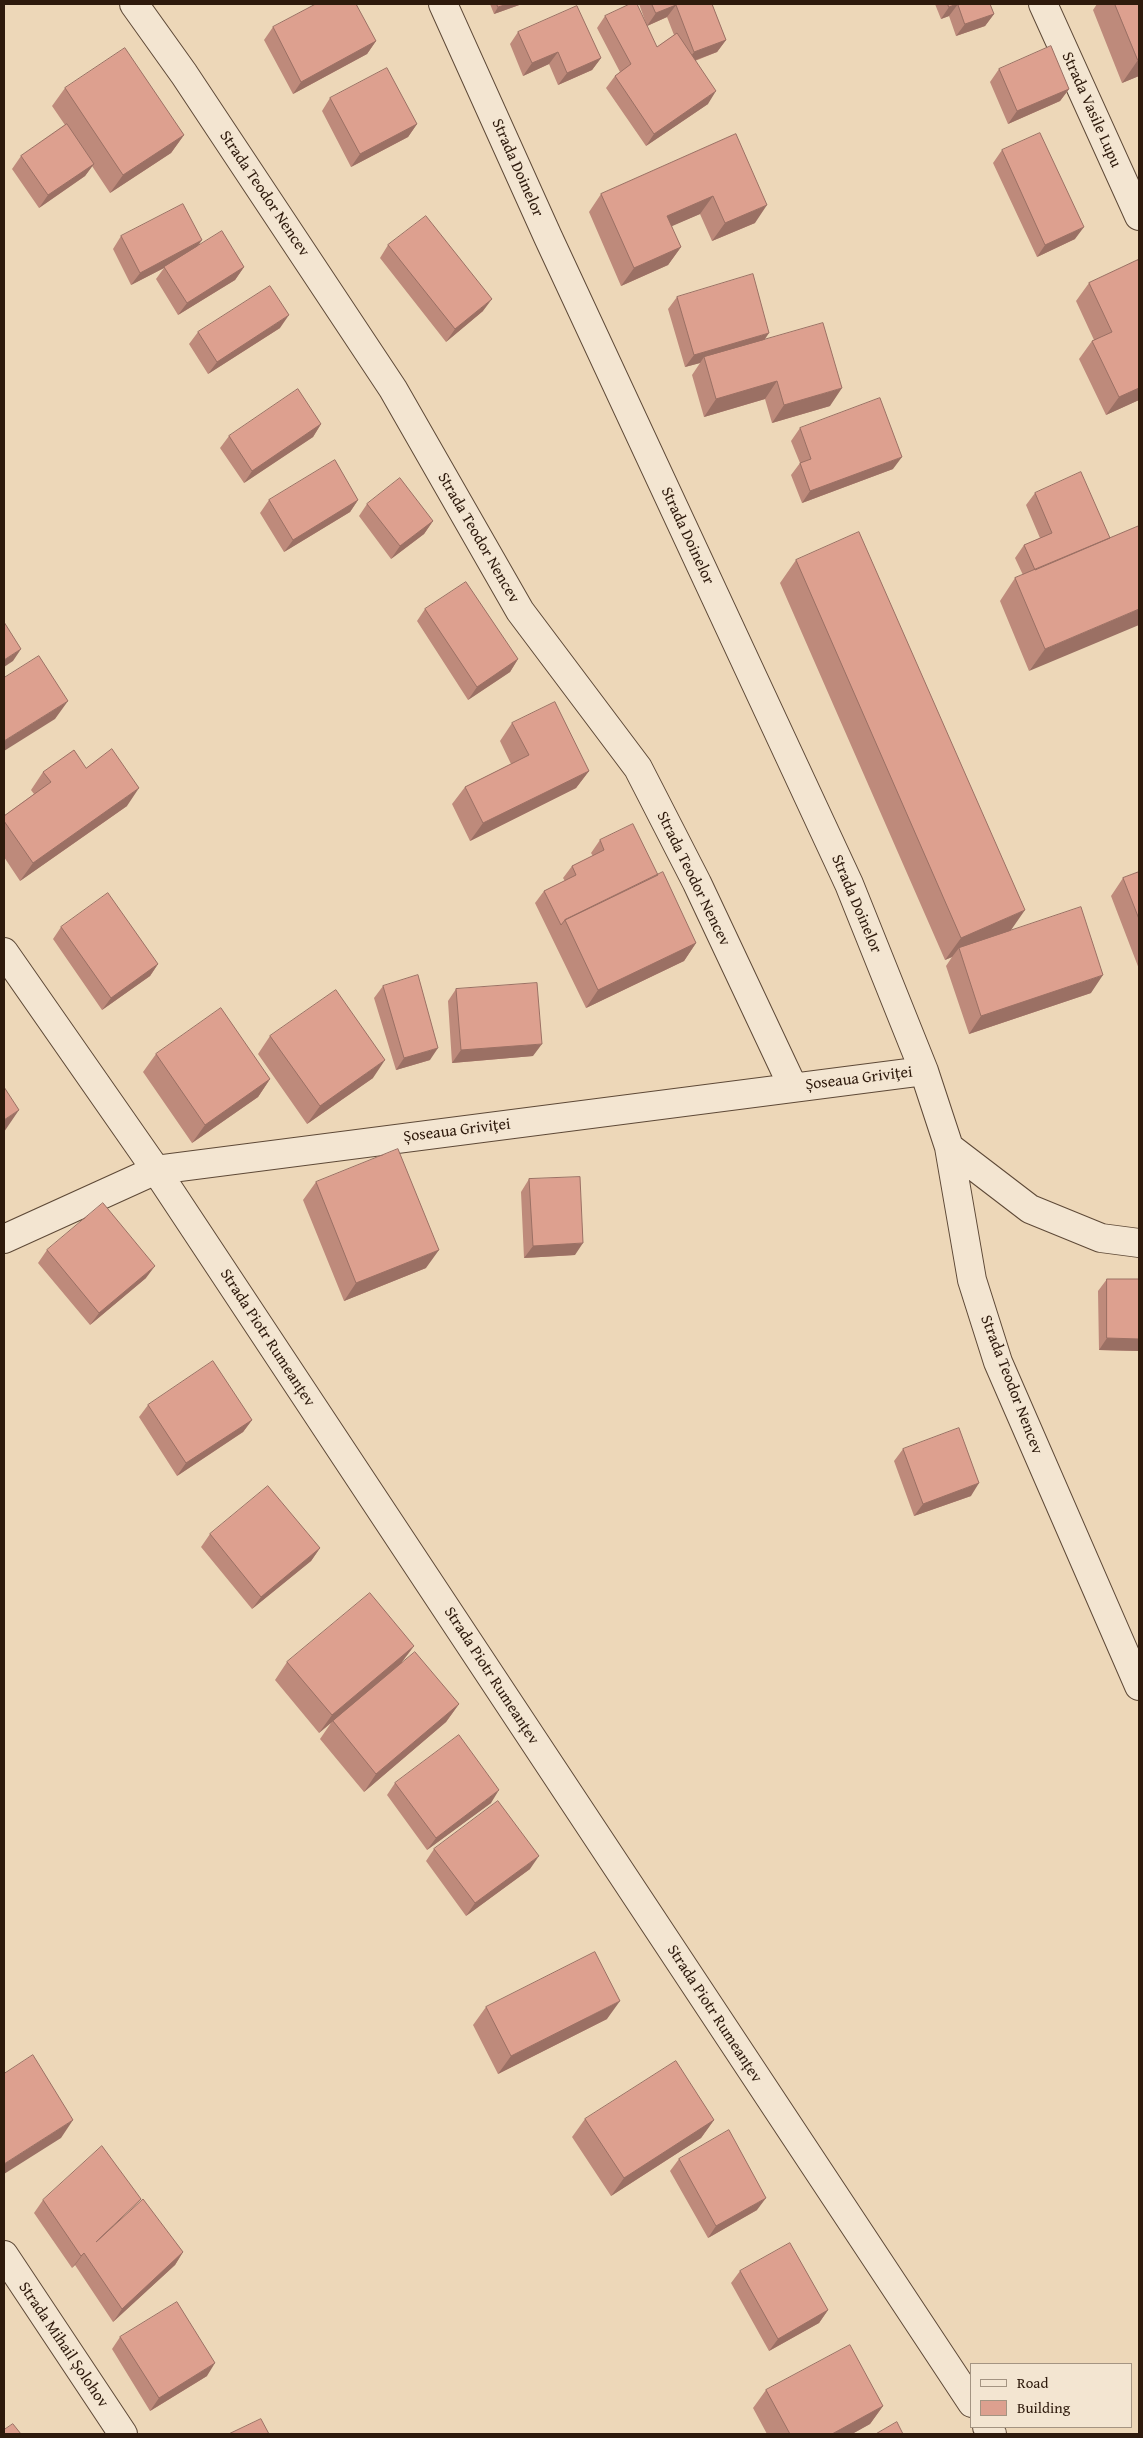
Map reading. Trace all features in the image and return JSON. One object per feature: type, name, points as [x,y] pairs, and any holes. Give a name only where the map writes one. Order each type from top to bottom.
[{"type":"street","name":"Strada Teodor Nencev","points":[[134,4],[184,74],[393,389],[520,611],[638,768],[697,883],[793,1087]]},
{"type":"street","name":"Strada Doinelor","points":[[444,4],[548,237],[849,884],[924,1071]]},
{"type":"street","name":"Strada Vasile Lupu","points":[[1043,4],[1139,216]]},
{"type":"street","name":"Strada Piotr Rumeanțev","points":[[4,952],[156,1170],[970,2400]]},
{"type":"street","name":"Strada Teodor Nencev","points":[[924,1071],[949,1147],[972,1280],[998,1362],[1139,1686]]},
{"type":"street","name":"Șoseaua Griviţei","points":[[4,1239],[156,1170],[924,1071]]},
{"type":"street","points":[[949,1147],[1030,1209],[1102,1238],[1139,1243]]},
{"type":"street","name":"Strada Mihail Șolohov","points":[[4,2255],[123,2434]]},
{"type":"building","points":[[316,4],[356,4],[376,41],[301,82],[273,27]]},
{"type":"building","points":[[497,4],[508,4],[498,7]]},
{"type":"building","points":[[630,4],[637,4],[657,47],[677,33],[716,91],[654,134],[615,76],[631,64],[605,16]]},
{"type":"building","points":[[652,4],[712,4],[726,40],[694,52],[676,5],[656,13]]},
{"type":"building","points":[[958,4],[990,4],[994,14],[965,24]]},
{"type":"building","points":[[1115,4],[1139,4],[1139,60],[1138,60]]},
{"type":"building","points":[[577,6],[601,58],[567,73],[558,52],[532,63],[518,32]]},
{"type":"building","points":[[1051,46],[1069,89],[1017,111],[999,69]]},
{"type":"building","points":[[125,48],[184,135],[123,175],[65,88]]},
{"type":"building","points":[[387,68],[417,124],[360,154],[330,98]]},
{"type":"building","points":[[67,124],[94,164],[48,195],[21,156]]},
{"type":"building","points":[[1040,133],[1084,227],[1045,245],[1002,150]]},
{"type":"building","points":[[736,134],[767,205],[725,223],[713,196],[667,216],[681,247],[634,268],[601,194]]},
{"type":"building","points":[[183,204],[202,240],[140,273],[121,236]]},
{"type":"building","points":[[426,216],[492,299],[455,329],[388,245]]},
{"type":"building","points":[[222,231],[244,267],[187,303],[164,267]]},
{"type":"building","points":[[1138,260],[1139,388],[1119,397],[1092,341],[1112,332],[1089,283]]},
{"type":"building","points":[[753,274],[769,333],[694,355],[677,297]]},
{"type":"building","points":[[270,286],[289,315],[217,362],[198,332]]},
{"type":"building","points":[[823,323],[842,388],[784,405],[777,381],[716,399],[704,357]]},
{"type":"building","points":[[298,389],[321,424],[252,471],[229,436]]},
{"type":"building","points":[[880,398],[902,457],[810,491],[800,463],[811,459],[800,428]]},
{"type":"building","points":[[335,460],[358,500],[293,540],[269,500]]},
{"type":"building","points":[[1081,472],[1110,538],[1035,570],[1024,545],[1052,533],[1035,493]]},
{"type":"building","points":[[400,478],[433,521],[400,546],[367,504]]},
{"type":"building","points":[[1139,526],[1139,609],[1045,649],[1015,578]]},
{"type":"building","points":[[859,532],[1025,910],[961,938],[796,560]]},
{"type":"building","points":[[466,582],[518,659],[477,687],[425,609]]},
{"type":"building","points":[[4,622],[21,649],[4,660]]},
{"type":"building","points":[[39,656],[68,701],[4,741],[4,678]]},
{"type":"building","points":[[555,702],[589,771],[483,823],[465,787],[529,755],[512,723]]},
{"type":"building","points":[[112,749],[139,788],[33,863],[4,821],[4,816],[51,782],[43,772],[74,750],[86,768]]},
{"type":"building","points":[[633,824],[658,875],[565,920],[561,925],[544,891],[576,875],[572,866],[604,850],[600,840]]},
{"type":"building","points":[[663,872],[696,943],[598,990],[565,920]]},
{"type":"building","points":[[1139,872],[1139,919],[1123,878]]},
{"type":"building","points":[[108,893],[158,964],[111,998],[61,927]]},
{"type":"building","points":[[1081,907],[1103,975],[981,1016],[959,948]]},
{"type":"building","points":[[418,975],[438,1048],[404,1058],[383,986]]},
{"type":"building","points":[[537,983],[542,1044],[461,1050],[456,989]]},
{"type":"building","points":[[336,990],[385,1060],[320,1106],[270,1036]]},
{"type":"building","points":[[221,1008],[270,1079],[205,1125],[156,1054]]},
{"type":"building","points":[[4,1087],[19,1110],[4,1120]]},
{"type":"building","points":[[398,1149],[439,1250],[356,1283],[316,1182]]},
{"type":"building","points":[[580,1177],[583,1243],[533,1246],[529,1179]]},
{"type":"building","points":[[103,1203],[155,1266],[99,1313],[47,1250]]},
{"type":"building","points":[[1107,1279],[1139,1279],[1139,1339],[1107,1338]]},
{"type":"building","points":[[213,1361],[252,1420],[186,1463],[148,1405]]},
{"type":"building","points":[[959,1428],[979,1483],[923,1504],[903,1449]]},
{"type":"building","points":[[268,1486],[320,1548],[261,1597],[210,1534]]},
{"type":"building","points":[[370,1593],[414,1646],[332,1715],[287,1662]]},
{"type":"building","points":[[415,1652],[459,1704],[376,1774],[333,1721]]},
{"type":"building","points":[[459,1735],[499,1790],[436,1838],[395,1783]]},
{"type":"building","points":[[498,1801],[539,1856],[475,1903],[434,1849]]},
{"type":"building","points":[[595,1952],[620,2001],[511,2056],[486,2007]]},
{"type":"building","points":[[33,2055],[73,2120],[4,2164],[4,2074]]},
{"type":"building","points":[[676,2061],[714,2120],[624,2178],[585,2119]]},
{"type":"building","points":[[729,2130],[766,2198],[716,2226],[679,2159]]},
{"type":"building","points":[[102,2146],[141,2199],[96,2242],[143,2199],[183,2252],[122,2309],[84,2253],[81,2256],[43,2200]]},
{"type":"building","points":[[790,2243],[828,2310],[778,2339],[740,2271]]},
{"type":"building","points":[[177,2302],[215,2363],[159,2398],[120,2337]]},
{"type":"building","points":[[850,2345],[883,2406],[832,2434],[790,2434],[766,2390]]},
{"type":"building","points":[[261,2419],[269,2434],[229,2434]]},
{"type":"building","points":[[897,2422],[903,2434],[876,2434]]},
{"type":"building","points":[[13,2424],[21,2434],[4,2434],[4,2430]]}]
